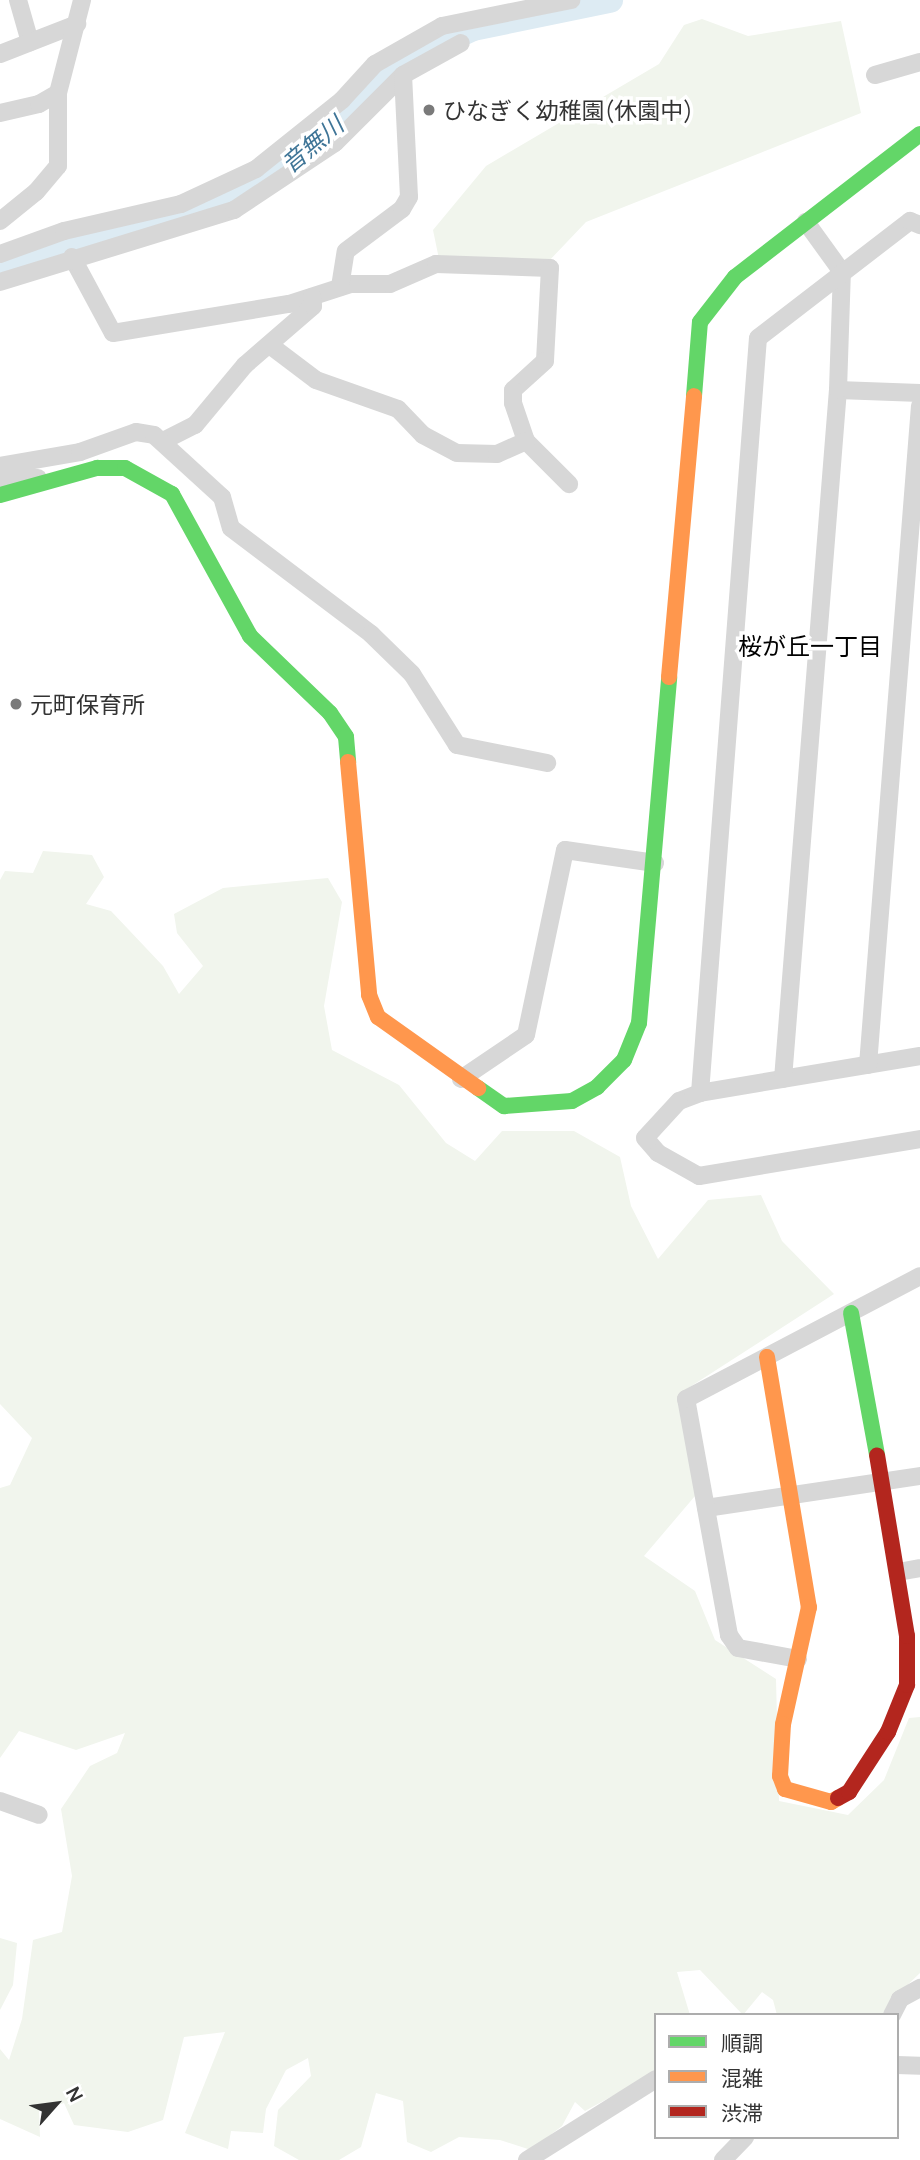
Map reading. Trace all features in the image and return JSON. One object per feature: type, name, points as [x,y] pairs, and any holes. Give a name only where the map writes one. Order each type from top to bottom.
[{"type":"street","points":[[18,0],[30,42]]},
{"type":"street","points":[[0,221],[36,192],[58,166],[58,93],[82,0]]},
{"type":"street","points":[[0,254],[65,231],[181,204],[256,169],[342,100],[375,64],[442,26],[571,0]]},
{"type":"street","points":[[0,54],[77,24]]},
{"type":"street","points":[[0,282],[72,257],[234,210],[335,142],[402,75],[461,43]]},
{"type":"street","points":[[875,75],[920,62]]},
{"type":"street","points":[[341,287],[339,265],[346,251],[402,209],[409,197],[402,75]]},
{"type":"street","points":[[0,113],[39,104],[58,93]]},
{"type":"street","points":[[0,495],[97,468],[125,468],[172,494],[250,636],[330,713],[346,737],[352,770],[369,995],[378,1017],[461,1079],[504,1106],[533,1108],[572,1101],[597,1087],[624,1060],[639,1023],[700,322],[735,277],[920,134]]},
{"type":"street","points":[[700,1093],[758,338],[910,221],[920,225]]},
{"type":"street","points":[[783,1079],[838,390],[842,272],[806,222]]},
{"type":"street","points":[[72,257],[113,332],[312,297],[341,287],[390,284],[436,264],[550,268],[545,362],[513,390],[526,441],[569,484]]},
{"type":"street","points":[[163,441],[195,425],[245,365],[271,346],[313,306],[312,297]]},
{"type":"street","points":[[271,346],[316,380],[398,409],[424,435],[457,453],[498,454],[526,441]]},
{"type":"street","points":[[838,390],[920,393]]},
{"type":"street","points":[[868,1065],[920,406]]},
{"type":"street","points":[[0,466],[80,453],[136,432],[163,441],[222,496],[232,528],[371,634],[412,674],[457,745],[547,763]]},
{"type":"street","points":[[0,478],[38,478],[42,485]]},
{"type":"street","points":[[461,1079],[526,1035],[565,850],[655,863]]},
{"type":"street","points":[[920,1056],[700,1093],[679,1101],[645,1138],[658,1153],[699,1176],[920,1139]]},
{"type":"street","points":[[798,1659],[738,1648],[729,1635],[686,1399],[920,1276]]},
{"type":"street","points":[[767,1357],[809,1607],[783,1724],[780,1776],[785,1789],[831,1802],[849,1792],[888,1732],[913,1686],[898,1572],[851,1312]]},
{"type":"street","points":[[706,1508],[920,1476]]},
{"type":"street","points":[[898,1572],[920,1569]]},
{"type":"street","points":[[0,1801],[39,1815]]},
{"type":"street","points":[[893,2013],[901,1999],[920,1988]]},
{"type":"street","points":[[899,2065],[920,2066]]},
{"type":"street","points":[[527,2160],[654,2080]]},
{"type":"street","points":[[723,2160],[743,2139]]},
{"type":"shaded area","points":[[702,19],[748,36],[841,21],[861,113],[586,222],[547,263],[439,259],[433,230],[486,166],[659,64],[684,25]]},
{"type":"shaded area","points":[[43,851],[92,855],[104,877],[86,904],[111,911],[163,966],[179,994],[203,966],[177,933],[174,914],[223,888],[328,878],[342,902],[324,1006],[332,1050],[399,1085],[446,1143],[475,1161],[502,1131],[574,1131],[620,1157],[631,1206],[658,1259],[708,1200],[761,1195],[782,1241],[834,1294],[682,1392],[695,1496],[644,1556],[695,1591],[715,1640],[776,1679],[779,1801],[848,1815],[884,1780],[909,1718],[920,1717],[920,1973],[895,1997],[887,2013],[776,2013],[773,2000],[762,1992],[745,2013],[741,2013],[700,1970],[677,1972],[689,2013],[654,2013],[654,2073],[585,2111],[575,2102],[562,2126],[531,2150],[500,2140],[459,2137],[431,2152],[407,2142],[403,2101],[376,2093],[361,2147],[339,2160],[299,2160],[274,2146],[278,2110],[311,2076],[308,2058],[286,2070],[266,2109],[263,2133],[231,2131],[228,2149],[185,2133],[225,2032],[184,2037],[163,2120],[128,2132],[74,2125],[64,2103],[39,2111],[40,2137],[0,2119],[0,2049],[9,2060],[22,2019],[33,1940],[62,1932],[72,1876],[61,1809],[90,1766],[117,1753],[125,1733],[76,1750],[19,1731],[0,1758],[0,1488],[10,1485],[32,1438],[0,1404],[0,880],[5,871],[33,873]]},
{"type":"shaded area","points":[[0,1938],[17,1943],[13,1985],[0,2010]]},
{"type":"waterway","name":"音無川","points":[[0,271],[225,202],[278,174],[335,130],[369,88],[407,59],[473,28],[610,0]]},
{"type":"traffic: fast","points":[[694,396],[700,322],[735,277],[920,134]]},
{"type":"traffic: fast","points":[[0,495],[97,468],[125,468],[172,494],[250,636],[330,713],[346,737],[348,762]]},
{"type":"traffic: fast","points":[[478,1088],[504,1106],[572,1101],[597,1087],[624,1060],[639,1023],[669,677]]},
{"type":"traffic: fast","points":[[851,1313],[877,1455]]},
{"type":"traffic: slow","points":[[669,677],[694,396]]},
{"type":"traffic: slow","points":[[348,762],[369,995],[378,1017],[478,1088]]},
{"type":"traffic: slow","points":[[767,1357],[809,1607],[783,1724],[780,1776],[785,1789],[831,1802],[838,1798]]},
{"type":"traffic: jam","points":[[838,1798],[849,1792],[888,1732],[907,1685],[907,1636],[877,1455]]},
{"type":"place","name":"ひなぎく幼稚園(休園中)","points":[[429,110]]},
{"type":"place","name":"元町保育所","points":[[16,704]]},
{"type":"district","name":"桜が丘一丁目","points":[[810,646]]}]
